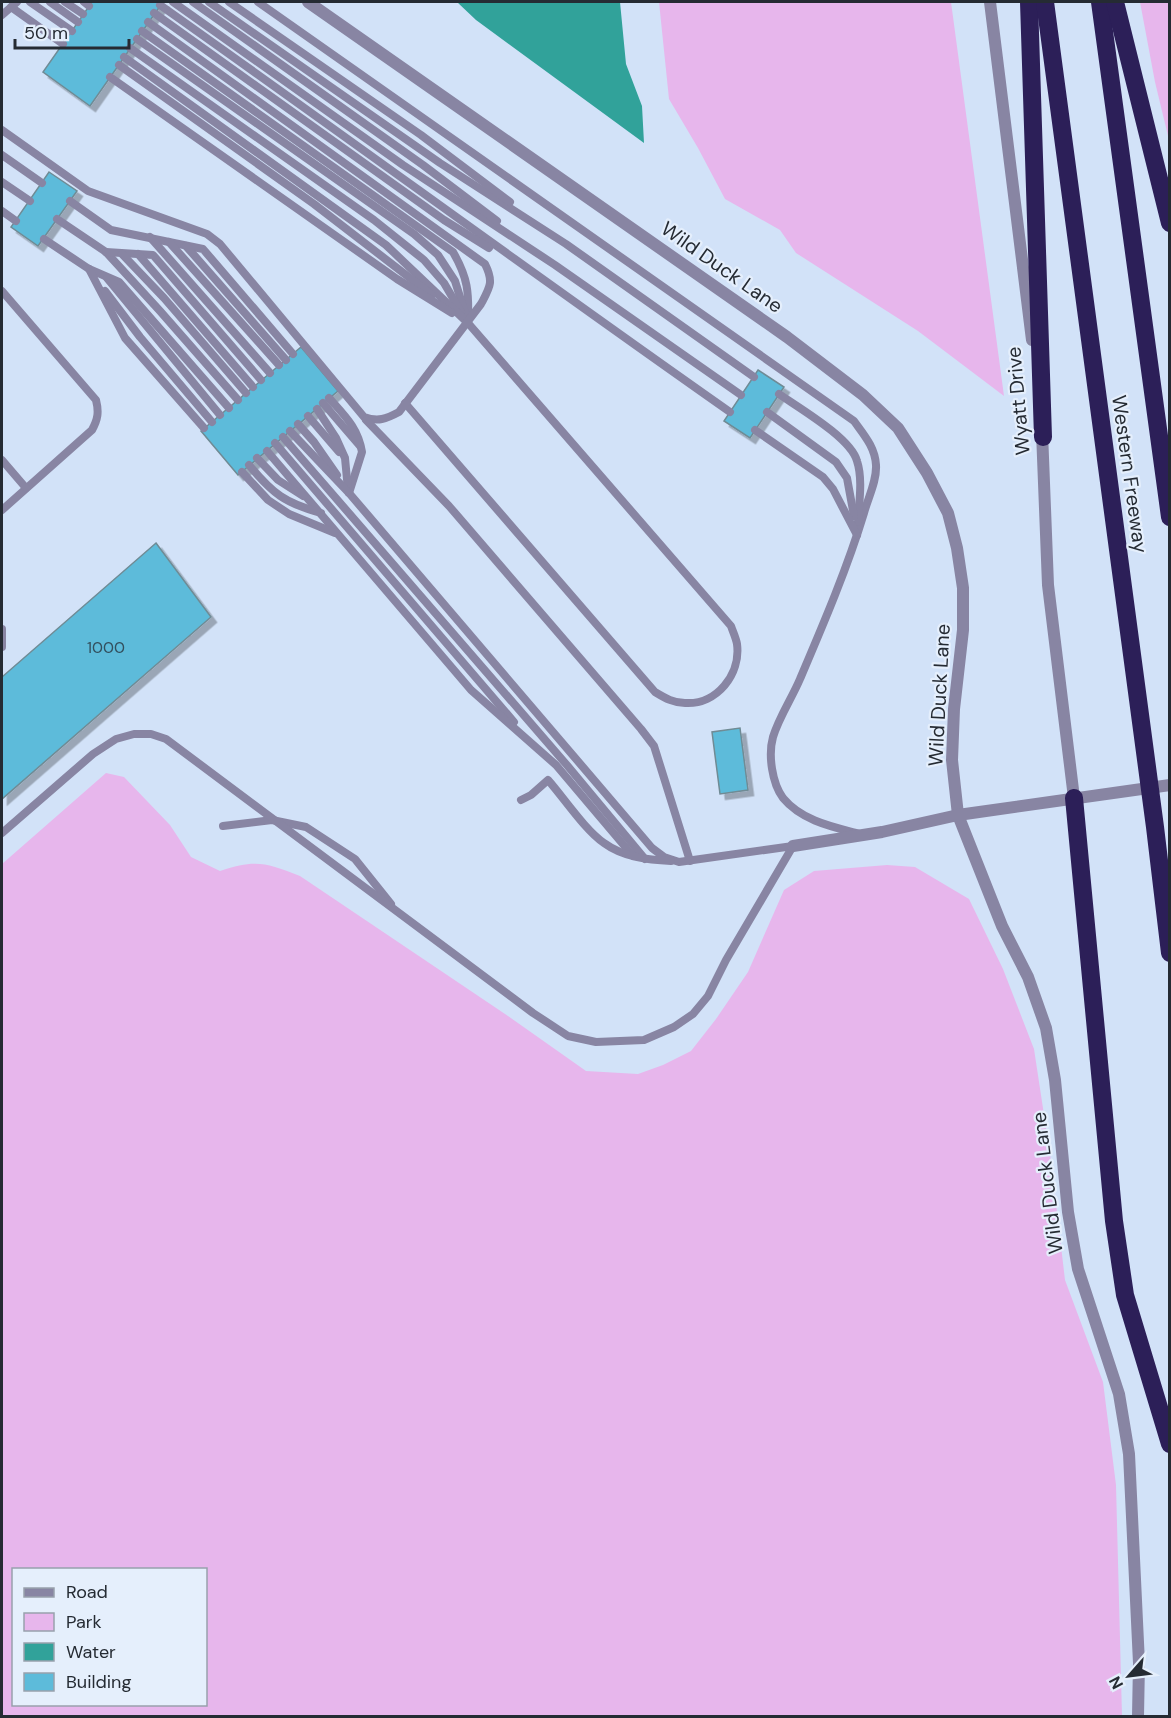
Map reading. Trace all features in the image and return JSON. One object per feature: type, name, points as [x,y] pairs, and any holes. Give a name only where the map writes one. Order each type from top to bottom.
[{"type":"highway","points":[[1029,2],[1043,437]]},
{"type":"highway","name":"Western Freeway","points":[[1045,2],[1170,953]]},
{"type":"highway","name":"Western Freeway","points":[[1100,2],[1170,517]]},
{"type":"highway","points":[[1115,2],[1170,223]]},
{"type":"highway","points":[[1074,798],[1114,1221],[1125,1296],[1170,1444]]},
{"type":"street","name":"Wild Duck Lane","points":[[309,2],[787,337],[863,395],[898,428],[927,473],[948,513],[957,548],[963,588],[963,630],[954,709],[952,760],[958,815],[979,873],[1028,977],[1046,1028],[1055,1080],[1068,1212],[1078,1269],[1119,1394],[1129,1454],[1139,1663],[1138,1716]]},
{"type":"street","name":"Wyatt Drive","points":[[990,2],[1043,437],[1048,585],[1074,798]]},
{"type":"street","points":[[793,846],[863,835],[958,815],[1170,785]]},
{"type":"lane","points":[[30,2],[72,31]]},
{"type":"lane","points":[[50,2],[78,22]]},
{"type":"lane","points":[[65,2],[83,14]]},
{"type":"lane","points":[[173,2],[403,165],[555,265],[741,395]]},
{"type":"lane","points":[[193,2],[423,165],[555,265]]},
{"type":"lane","points":[[209,2],[440,163],[566,244]]},
{"type":"lane","points":[[229,2],[421,135],[566,244],[754,376]]},
{"type":"lane","points":[[258,2],[854,421],[872,446],[876,463],[875,475],[857,535],[800,680],[773,737],[772,754],[774,778],[782,797],[798,812],[823,824],[863,835]]},
{"type":"lane","points":[[2,15],[14,4],[63,44]]},
{"type":"lane","points":[[157,9],[332,127],[546,283],[730,412]]},
{"type":"lane","points":[[148,22],[485,264],[490,274],[491,286],[481,304],[399,412],[375,421],[364,417]]},
{"type":"lane","points":[[142,31],[453,252],[464,270],[469,290],[468,323]]},
{"type":"lane","points":[[136,39],[414,234],[438,255],[455,281],[468,323]]},
{"type":"lane","points":[[130,48],[374,220],[424,260],[444,284],[468,323]]},
{"type":"lane","points":[[121,61],[386,245],[468,323],[731,626],[737,643],[737,661],[731,677],[720,691],[705,700],[688,704],[670,701],[655,692],[405,403]]},
{"type":"lane","points":[[110,77],[397,279],[468,323]]},
{"type":"lane","points":[[2,130],[88,191],[189,226],[207,234],[220,244],[364,417],[449,506],[648,738],[654,746],[690,861]]},
{"type":"lane","points":[[2,155],[42,183]]},
{"type":"lane","points":[[2,182],[30,201]]},
{"type":"lane","points":[[70,201],[111,230],[150,237],[169,241],[186,246],[203,249],[286,360],[169,241]]},
{"type":"lane","points":[[2,211],[16,221]]},
{"type":"lane","points":[[57,219],[106,252],[238,400]]},
{"type":"lane","points":[[150,237],[270,373]]},
{"type":"lane","points":[[44,239],[89,269],[119,282],[229,408]]},
{"type":"lane","points":[[106,252],[153,255],[261,380]]},
{"type":"lane","points":[[122,254],[249,390],[138,254]]},
{"type":"lane","points":[[89,269],[140,337],[212,422]]},
{"type":"lane","points":[[89,269],[125,338],[204,428]]},
{"type":"lane","points":[[105,276],[220,415]]},
{"type":"lane","points":[[2,291],[96,400],[99,410],[98,420],[92,430],[2,510]]},
{"type":"lane","points":[[779,394],[849,444],[857,460],[859,475],[857,535]]},
{"type":"lane","points":[[323,403],[359,435],[362,452],[349,493],[345,458],[323,403]]},
{"type":"lane","points":[[767,412],[836,462],[843,470],[849,485],[857,535]]},
{"type":"lane","points":[[308,416],[345,458]]},
{"type":"lane","points":[[298,424],[314,442],[349,493],[652,848],[664,857],[679,862]]},
{"type":"lane","points":[[755,430],[823,477],[834,489],[857,535]]},
{"type":"lane","points":[[349,493],[286,434],[645,859]]},
{"type":"lane","points":[[275,443],[534,746]]},
{"type":"lane","points":[[267,451],[471,690],[556,765],[633,856]]},
{"type":"lane","points":[[257,458],[278,480],[309,499]]},
{"type":"lane","points":[[2,460],[26,488]]},
{"type":"lane","points":[[249,465],[279,496],[297,507],[321,513]]},
{"type":"lane","points":[[242,472],[268,500],[289,514],[340,536]]},
{"type":"lane","points":[[2,629],[2,647]]},
{"type":"lane","points":[[2,833],[93,754],[116,739],[134,734],[151,734],[166,739],[400,916],[533,1013],[568,1036],[596,1042],[645,1040],[674,1027],[693,1014],[708,996],[726,960],[793,846]]},
{"type":"lane","points":[[521,800],[531,795],[548,780],[603,843],[626,855],[645,859],[679,862],[793,846]]},
{"type":"lane","points":[[223,826],[272,820],[306,827],[355,859],[400,916]]},
{"type":"green space","points":[[659,2],[951,2],[1004,396],[918,331],[796,253],[780,230],[725,199],[669,99]]},
{"type":"green space","points":[[1140,2],[1169,2],[1169,140],[1155,82]]},
{"type":"green space","points":[[106,773],[124,777],[170,825],[191,857],[220,871],[243,865],[261,864],[300,876],[586,1071],[638,1074],[691,1051],[748,972],[784,890],[814,871],[887,865],[915,867],[969,899],[1003,969],[1034,1049],[1051,1161],[1065,1280],[1103,1382],[1116,1485],[1122,1716],[2,1716],[2,864]]},
{"type":"water","points":[[457,2],[620,2],[626,64],[642,106],[644,143],[476,20]]},
{"type":"building","points":[[92,2],[163,2],[90,106],[43,72]]},
{"type":"building","points":[[49,172],[77,191],[38,246],[11,227]]},
{"type":"building","points":[[301,347],[338,391],[238,475],[201,431]]},
{"type":"building","points":[[758,370],[784,387],[750,438],[724,421]]},
{"type":"building","points":[[156,543],[211,617],[2,799],[2,677]]},
{"type":"building","points":[[740,728],[748,790],[720,794],[712,732]]}]
